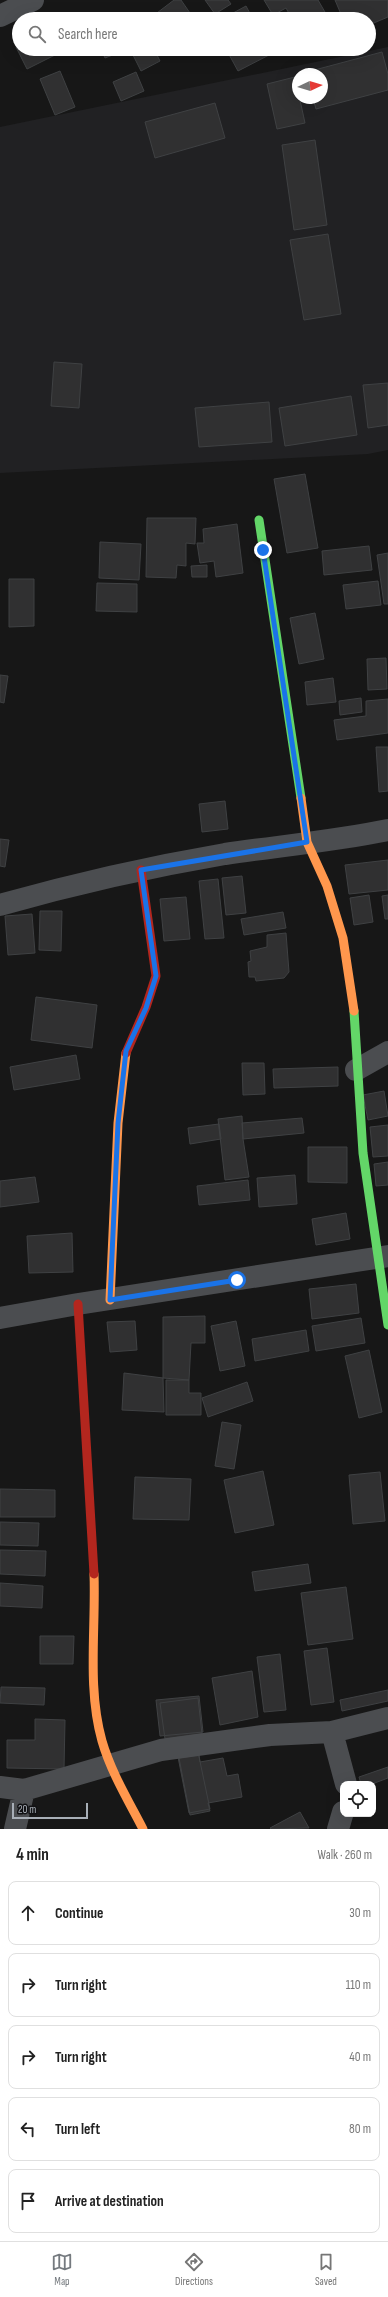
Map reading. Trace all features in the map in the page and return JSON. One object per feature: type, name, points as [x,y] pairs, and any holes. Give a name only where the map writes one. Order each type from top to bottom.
[{"type":"street","points":[[0,16],[33,0]]},
{"type":"street","points":[[259,520],[307,842],[327,886],[343,938],[353,999],[356,1070],[363,1153],[383,1257],[388,1325]]},
{"type":"street","points":[[0,905],[84,882],[141,870],[388,830]]},
{"type":"street","points":[[110,1300],[118,1123],[126,1051],[146,1008],[156,976],[141,870]]},
{"type":"street","points":[[356,1070],[388,1052]]},
{"type":"street","points":[[0,1318],[78,1304],[383,1257]]},
{"type":"street","points":[[78,1304],[91,1476],[95,1603],[94,1683],[99,1727],[111,1765],[143,1829]]},
{"type":"street","points":[[0,1787],[24,1790],[161,1750],[270,1735],[332,1732],[388,1718]]},
{"type":"street","points":[[332,1732],[345,1781]]},
{"type":"street","points":[[15,1829],[24,1790]]},
{"type":"street","points":[[338,1829],[342,1817]]},
{"type":"shaded area","points":[[388,47],[388,450],[368,454],[0,473],[0,127],[344,56],[376,56],[376,49]]},
{"type":"building","points":[[174,0],[181,0],[189,12],[158,12]]},
{"type":"building","points":[[205,0],[228,0],[231,4],[218,12],[214,12]]},
{"type":"building","points":[[264,0],[318,0],[325,12],[288,12],[286,8],[279,12],[271,12]]},
{"type":"building","points":[[335,0],[388,0],[388,17],[376,22],[376,12],[340,12]]},
{"type":"building","points":[[246,6],[249,12],[235,12]]},
{"type":"building","points":[[382,52],[388,74],[388,90],[316,109],[315,104],[328,104],[328,68],[322,68],[367,56],[376,56],[376,54]]},
{"type":"building","points":[[20,56],[53,56],[27,69]]},
{"type":"building","points":[[134,56],[158,56],[160,61],[141,71]]},
{"type":"building","points":[[230,56],[267,56],[238,71]]},
{"type":"building","points":[[60,71],[75,107],[55,115],[40,79]]},
{"type":"building","points":[[136,72],[144,91],[121,101],[113,82]]},
{"type":"building","points":[[292,78],[292,104],[301,104],[305,123],[277,129],[267,84]]},
{"type":"building","points":[[215,103],[225,138],[155,158],[145,122]]},
{"type":"building","points":[[315,140],[327,225],[294,230],[282,145]]},
{"type":"building","points":[[328,234],[341,314],[304,320],[290,240]]},
{"type":"building","points":[[54,362],[82,364],[79,408],[51,406]]},
{"type":"building","points":[[388,383],[388,425],[368,428],[363,385]]},
{"type":"building","points":[[351,396],[357,435],[285,446],[279,408]]},
{"type":"building","points":[[269,402],[272,442],[199,447],[195,408]]},
{"type":"building","points":[[305,474],[318,548],[287,553],[274,479]]},
{"type":"building","points":[[147,518],[196,518],[195,544],[186,543],[186,566],[177,565],[176,578],[146,577]]},
{"type":"building","points":[[237,524],[243,573],[216,577],[214,561],[200,563],[197,543],[204,543],[203,529]]},
{"type":"building","points":[[100,542],[141,544],[139,580],[99,578]]},
{"type":"building","points":[[369,546],[372,570],[324,575],[322,551]]},
{"type":"building","points":[[388,553],[388,604],[384,604],[377,555]]},
{"type":"building","points":[[207,565],[207,577],[192,577],[191,566]]},
{"type":"building","points":[[9,579],[34,579],[34,626],[9,627]]},
{"type":"building","points":[[378,581],[381,605],[346,609],[343,585]]},
{"type":"building","points":[[97,583],[137,584],[137,612],[96,611]]},
{"type":"building","points":[[315,613],[324,659],[299,664],[290,618]]},
{"type":"building","points":[[386,658],[387,689],[368,690],[367,659]]},
{"type":"building","points":[[0,675],[8,676],[4,703],[0,702]]},
{"type":"building","points":[[333,678],[336,702],[307,705],[305,682]]},
{"type":"building","points":[[361,698],[362,712],[340,715],[339,701]]},
{"type":"building","points":[[388,699],[388,733],[337,740],[334,720],[366,716],[366,701]]},
{"type":"building","points":[[376,747],[388,747],[388,791],[379,792]]},
{"type":"building","points":[[225,801],[228,829],[202,832],[199,804]]},
{"type":"building","points":[[0,839],[9,840],[5,867],[0,866]]},
{"type":"building","points":[[388,860],[388,890],[349,894],[345,865]]},
{"type":"building","points":[[242,876],[246,913],[226,915],[222,878]]},
{"type":"building","points":[[218,879],[224,938],[205,939],[199,881]]},
{"type":"building","points":[[369,895],[373,922],[354,925],[350,898]]},
{"type":"building","points":[[388,895],[388,919],[385,919],[382,896]]},
{"type":"building","points":[[186,897],[190,939],[164,941],[160,899]]},
{"type":"building","points":[[40,911],[62,911],[61,951],[39,950]]},
{"type":"building","points":[[283,912],[286,928],[244,935],[241,919]]},
{"type":"building","points":[[32,914],[35,953],[8,955],[5,916]]},
{"type":"building","points":[[286,933],[289,972],[284,978],[256,981],[255,977],[249,977],[248,962],[251,961],[250,951],[267,947],[267,935]]},
{"type":"building","points":[[36,997],[97,1005],[92,1048],[31,1040]]},
{"type":"building","points":[[76,1055],[80,1079],[14,1090],[10,1067]]},
{"type":"building","points":[[242,1063],[264,1063],[265,1094],[243,1095]]},
{"type":"building","points":[[338,1067],[338,1086],[274,1088],[273,1069]]},
{"type":"building","points":[[384,1091],[388,1116],[368,1120],[363,1095]]},
{"type":"building","points":[[242,1116],[243,1139],[249,1177],[225,1180],[218,1119]]},
{"type":"building","points":[[302,1118],[304,1133],[243,1139],[242,1123]]},
{"type":"building","points":[[219,1124],[221,1139],[190,1144],[188,1128]]},
{"type":"building","points":[[388,1125],[388,1156],[373,1157],[370,1127]]},
{"type":"building","points":[[308,1147],[347,1147],[347,1183],[308,1182]]},
{"type":"building","points":[[388,1162],[388,1185],[376,1186],[374,1164]]},
{"type":"building","points":[[295,1175],[297,1204],[259,1207],[257,1178]]},
{"type":"building","points":[[35,1177],[39,1202],[0,1207],[0,1181]]},
{"type":"building","points":[[248,1180],[250,1200],[199,1205],[197,1186]]},
{"type":"building","points":[[346,1213],[350,1239],[316,1245],[312,1219]]},
{"type":"building","points":[[72,1233],[73,1272],[29,1273],[27,1236]]},
{"type":"building","points":[[356,1284],[359,1313],[312,1319],[309,1289]]},
{"type":"building","points":[[205,1316],[205,1343],[191,1343],[189,1380],[163,1378],[163,1317]]},
{"type":"building","points":[[361,1318],[365,1343],[316,1351],[312,1326]]},
{"type":"building","points":[[135,1321],[137,1350],[110,1352],[107,1322]]},
{"type":"building","points":[[236,1321],[245,1366],[220,1371],[211,1326]]},
{"type":"building","points":[[306,1330],[309,1351],[255,1361],[252,1339]]},
{"type":"building","points":[[369,1350],[382,1412],[359,1418],[345,1356]]},
{"type":"building","points":[[124,1373],[163,1378],[164,1412],[122,1410]]},
{"type":"building","points":[[166,1380],[189,1380],[189,1393],[201,1393],[201,1415],[166,1415]]},
{"type":"building","points":[[247,1382],[253,1401],[208,1417],[202,1398]]},
{"type":"building","points":[[222,1422],[241,1425],[234,1469],[215,1466]]},
{"type":"building","points":[[263,1471],[274,1525],[235,1533],[224,1480]]},
{"type":"building","points":[[380,1472],[385,1521],[353,1524],[349,1475]]},
{"type":"building","points":[[135,1477],[191,1479],[189,1520],[133,1519]]},
{"type":"building","points":[[0,1489],[55,1490],[55,1517],[0,1517]]},
{"type":"building","points":[[0,1522],[39,1523],[38,1546],[0,1545]]},
{"type":"building","points":[[0,1550],[46,1551],[45,1576],[0,1574]]},
{"type":"building","points":[[308,1564],[311,1583],[255,1591],[252,1572]]},
{"type":"building","points":[[0,1583],[43,1586],[42,1608],[0,1606]]},
{"type":"building","points":[[346,1587],[353,1639],[308,1645],[301,1593]]},
{"type":"building","points":[[40,1636],[74,1636],[73,1664],[40,1664]]},
{"type":"building","points":[[327,1648],[334,1702],[311,1705],[304,1651]]},
{"type":"building","points":[[280,1654],[286,1710],[264,1712],[257,1657]]},
{"type":"building","points":[[252,1671],[258,1717],[220,1725],[212,1678]]},
{"type":"building","points":[[1,1687],[45,1688],[44,1705],[0,1703]]},
{"type":"building","points":[[388,1690],[388,1701],[342,1711],[340,1700]]},
{"type":"building","points":[[199,1696],[203,1732],[160,1736],[156,1700]]},
{"type":"building","points":[[198,1698],[202,1734],[165,1739],[160,1703]]},
{"type":"building","points":[[35,1719],[65,1720],[64,1769],[7,1768],[7,1740],[35,1740]]},
{"type":"building","points":[[198,1752],[210,1809],[189,1813],[178,1757]]},
{"type":"building","points":[[199,1755],[200,1762],[223,1758],[227,1776],[238,1774],[242,1797],[208,1803],[210,1811],[190,1815],[179,1758]]},
{"type":"building","points":[[388,1767],[388,1778],[376,1782],[376,1781],[360,1781],[359,1777]]},
{"type":"building","points":[[300,1812],[309,1828],[270,1828]]},
{"type":"traffic: fast","points":[[259,520],[301,798]]},
{"type":"traffic: fast","points":[[354,1011],[363,1153],[388,1325]]},
{"type":"traffic: slow","points":[[301,798],[307,842],[327,886],[343,938],[354,1011]]},
{"type":"traffic: slow","points":[[110,1300],[118,1123],[126,1053]]},
{"type":"traffic: slow","points":[[94,1574],[93,1679],[97,1721],[110,1764],[143,1829]]},
{"type":"traffic: jam","points":[[126,1053],[146,1007],[156,976],[141,870]]},
{"type":"traffic: jam","points":[[78,1304],[94,1574]]},
{"type":"route","points":[[237,1280],[110,1300],[118,1123],[126,1051],[146,1008],[156,976],[141,870],[307,842],[263,550]]}]
